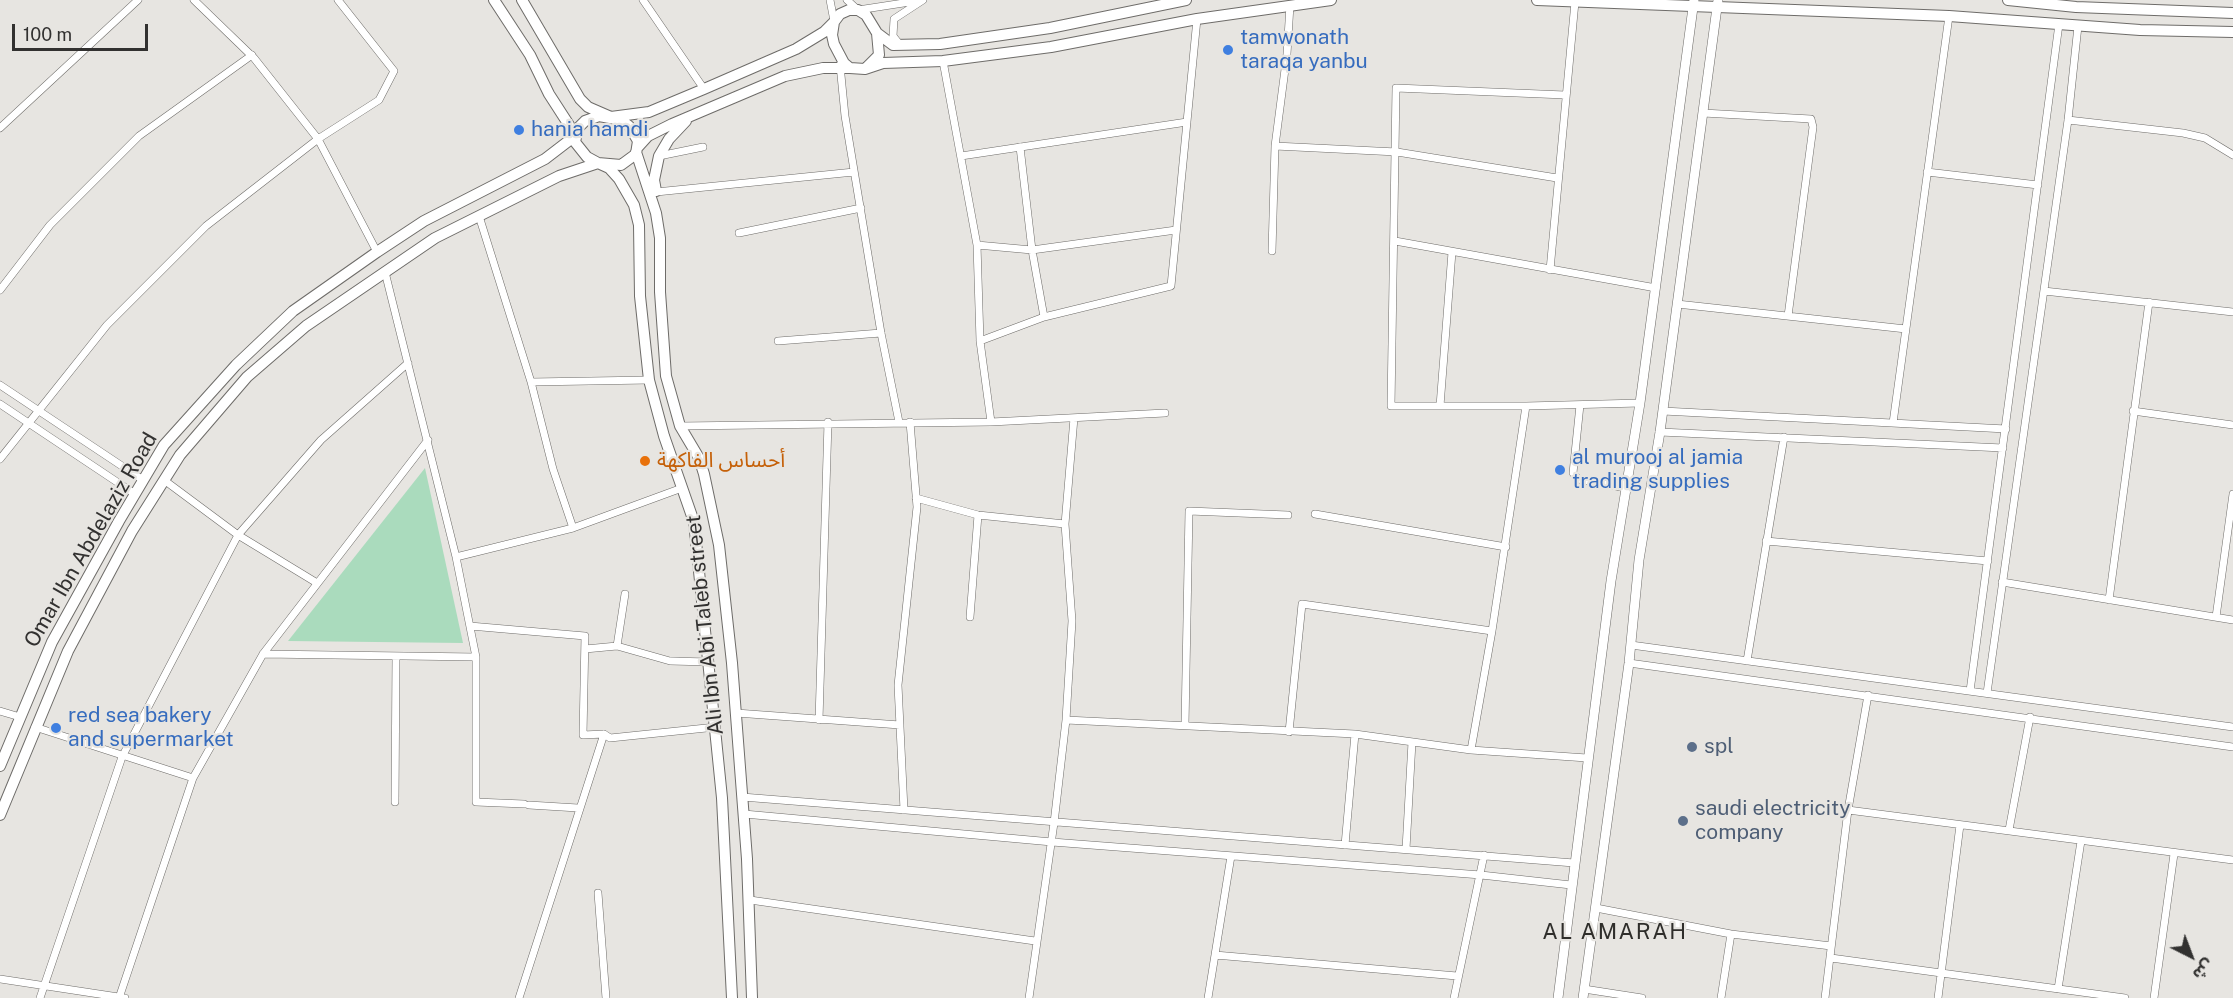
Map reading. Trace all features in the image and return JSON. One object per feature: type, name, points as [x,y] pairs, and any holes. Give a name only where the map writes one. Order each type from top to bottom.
[{"type":"main road","points":[[494,0],[530,55],[549,94],[587,157],[598,163],[621,165],[648,136],[785,75],[805,70],[844,67],[865,69],[883,63],[943,61],[1051,46],[1197,19],[1331,0]]},
{"type":"main road","points":[[522,0],[580,99],[588,106],[628,126],[638,141],[637,150]]},
{"type":"main road","points":[[877,33],[884,40],[900,45],[940,44],[1050,28],[1186,0]]},
{"type":"main road","points":[[1537,0],[1718,4],[1949,16],[2078,26],[2233,32]]},
{"type":"main road","points":[[2008,0],[2076,7],[2233,13]]},
{"type":"main road","points":[[575,139],[585,121],[599,116],[611,117],[650,112],[796,49],[824,32],[840,14],[858,10],[872,21],[877,33],[879,55],[865,69]]},
{"type":"main road","points":[[834,22],[832,35],[844,67]]},
{"type":"main road","points":[[656,213],[654,180],[659,156],[675,131],[700,112]]},
{"type":"main road","name":"Omar Ibn Abdelaziz Road","points":[[0,766],[52,642],[143,480],[164,445],[236,365],[292,310],[377,252],[433,216],[545,159],[575,139]]},
{"type":"main road","name":"Ali Ibn Abi Taleb street","points":[[637,150],[656,213],[660,238],[660,292],[666,376],[680,426],[699,458],[713,509],[721,556],[744,814],[750,900],[752,998]]},
{"type":"main road","name":"Omar Ibn Abdelaziz Road","points":[[0,815],[68,651],[132,531],[180,455],[247,378],[306,326],[435,238],[559,176],[598,163]]},
{"type":"main road","name":"Ali Ibn Abi Taleb street","points":[[598,163],[609,168],[629,193],[639,225],[640,296],[649,380],[694,522],[716,726],[730,926],[732,998]]},
{"type":"street","points":[[0,129],[138,0]]},
{"type":"street","points":[[194,0],[252,55],[318,139],[377,252]]},
{"type":"street","points":[[0,459],[107,325],[206,226],[318,139],[379,100],[394,71],[338,0]]},
{"type":"street","points":[[643,0],[704,89]]},
{"type":"street","points":[[830,0],[834,22]]},
{"type":"street","points":[[847,0],[858,10],[924,0]]},
{"type":"street","points":[[900,45],[893,36],[894,19],[924,0]]},
{"type":"street","points":[[1550,270],[1564,95],[1575,2]]},
{"type":"street","points":[[1558,998],[1587,758],[1640,404],[1693,4]]},
{"type":"street","points":[[1642,998],[1584,993],[1629,663],[1639,560],[1663,411],[1718,4]]},
{"type":"street","points":[[1272,252],[1275,146],[1287,54],[1290,5]]},
{"type":"street","points":[[1893,423],[1949,16]]},
{"type":"street","points":[[980,341],[1044,317],[1171,286],[1197,19]]},
{"type":"street","points":[[1970,691],[2059,24]]},
{"type":"street","points":[[1987,693],[2068,120],[2078,26]]},
{"type":"street","points":[[0,290],[50,225],[139,136],[252,55]]},
{"type":"street","points":[[943,61],[977,245],[980,341],[991,422]]},
{"type":"street","points":[[844,67],[844,116],[881,333],[899,422]]},
{"type":"street","points":[[1564,95],[1396,88],[1397,152],[1390,406],[1640,404]]},
{"type":"street","points":[[1703,113],[1811,119],[1813,127],[1788,316]]},
{"type":"street","points":[[2068,120],[2205,138],[2233,155]]},
{"type":"street","points":[[961,156],[1187,122]]},
{"type":"street","points":[[1275,146],[1397,152],[1557,178]]},
{"type":"street","points":[[659,156],[703,147]]},
{"type":"street","points":[[1020,147],[1032,249],[1044,317]]},
{"type":"street","points":[[656,192],[854,172]]},
{"type":"street","points":[[1927,172],[2038,185]]},
{"type":"street","points":[[739,233],[861,208]]},
{"type":"street","points":[[479,216],[531,382],[553,469],[573,528]]},
{"type":"street","points":[[977,245],[1032,249],[1176,230]]},
{"type":"street","points":[[1395,241],[1656,288]]},
{"type":"street","points":[[1440,406],[1452,252]]},
{"type":"street","points":[[385,272],[456,557],[476,657],[476,802],[579,808]]},
{"type":"street","points":[[2044,291],[2233,312]]},
{"type":"street","points":[[2109,600],[2149,302]]},
{"type":"street","points":[[1677,304],[1906,329]]},
{"type":"street","points":[[778,342],[805,337],[881,333]]},
{"type":"street","points":[[40,998],[42,986],[122,757],[238,535],[321,440],[408,363]]},
{"type":"street","points":[[531,382],[649,380]]},
{"type":"street","points":[[0,385],[143,480]]},
{"type":"street","points":[[0,404],[135,494]]},
{"type":"street","points":[[1580,405],[1573,473],[1578,479],[1626,488]]},
{"type":"street","points":[[1471,750],[1506,547],[1526,406]]},
{"type":"street","points":[[1663,411],[2006,429]]},
{"type":"street","points":[[2133,411],[2233,425]]},
{"type":"street","points":[[680,426],[828,422],[991,422],[1165,413]]},
{"type":"street","points":[[1029,998],[1035,941],[1052,842],[1065,720],[1072,621],[1065,524],[1074,418]]},
{"type":"street","points":[[819,720],[828,422]]},
{"type":"street","points":[[904,810],[898,686],[916,498],[910,422]]},
{"type":"street","points":[[1660,432],[2004,448]]},
{"type":"street","points":[[1747,661],[1784,438]]},
{"type":"street","points":[[119,998],[193,778],[263,654],[428,441]]},
{"type":"street","points":[[164,480],[238,535],[317,583]]},
{"type":"street","points":[[456,557],[573,528],[682,488]]},
{"type":"street","points":[[2216,617],[2233,494]]},
{"type":"street","points":[[916,498],[978,515],[1065,524]]},
{"type":"street","points":[[1185,725],[1189,511],[1288,515]]},
{"type":"street","points":[[1316,514],[1506,547]]},
{"type":"street","points":[[970,617],[978,515]]},
{"type":"street","points":[[1766,541],[1988,561]]},
{"type":"street","points":[[2002,582],[2233,620]]},
{"type":"street","points":[[617,646],[625,594]]},
{"type":"street","points":[[1289,732],[1302,603],[1492,631]]},
{"type":"street","points":[[470,626],[585,636],[583,735],[604,734],[610,738],[716,726]]},
{"type":"street","points":[[1631,645],[2233,726]]},
{"type":"street","points":[[585,649],[617,646],[670,660],[709,662]]},
{"type":"street","points":[[263,654],[476,657]]},
{"type":"street","points":[[396,656],[396,801]]},
{"type":"street","points":[[1629,663],[2233,747]]},
{"type":"street","points":[[1825,998],[1848,810],[1868,695]]},
{"type":"street","points":[[0,711],[20,717]]},
{"type":"street","points":[[736,713],[900,725]]},
{"type":"street","points":[[2009,830],[2030,717]]},
{"type":"street","points":[[1065,720],[1355,734],[1471,750],[1587,758]]},
{"type":"street","points":[[35,727],[122,757],[193,778]]},
{"type":"street","points":[[519,998],[604,734]]},
{"type":"street","points":[[1345,845],[1355,734]]},
{"type":"street","points":[[1406,849],[1412,742]]},
{"type":"street","points":[[742,797],[1574,863]]},
{"type":"street","points":[[1848,810],[2233,860]]},
{"type":"street","points":[[744,814],[1052,842],[1481,875],[1571,885]]},
{"type":"street","points":[[1938,998],[1960,825]]},
{"type":"street","points":[[2058,989],[2081,841]]},
{"type":"street","points":[[2154,998],[2174,854]]},
{"type":"street","points":[[1454,998],[1484,855]]},
{"type":"street","points":[[1208,998],[1231,856]]},
{"type":"street","points":[[598,893],[606,998]]},
{"type":"street","points":[[750,900],[1035,941]]},
{"type":"street","points":[[1596,908],[1731,934],[1831,946]]},
{"type":"street","points":[[1721,998],[1731,934]]},
{"type":"street","points":[[1215,955],[1457,976]]},
{"type":"street","points":[[1831,958],[2125,998]]},
{"type":"street","points":[[0,980],[125,998]]},
{"type":"green space","points":[[425,468],[463,643],[288,641]]},
{"type":"place","name":"tamwonath taraqa yanbu","points":[[1228,50]]},
{"type":"place","name":"hania hamdi","points":[[519,130]]},
{"type":"place","name":"أحساس الفاكهة","points":[[645,461]]},
{"type":"place","name":"al murooj al jamia trading supplies","points":[[1560,470]]},
{"type":"place","name":"red sea bakery and supermarket","points":[[56,728]]},
{"type":"place","name":"spl","points":[[1692,747]]},
{"type":"place","name":"saudi electricity company","points":[[1683,821]]},
{"type":"district","name":"AL AMARAH","points":[[1615,932]]}]
